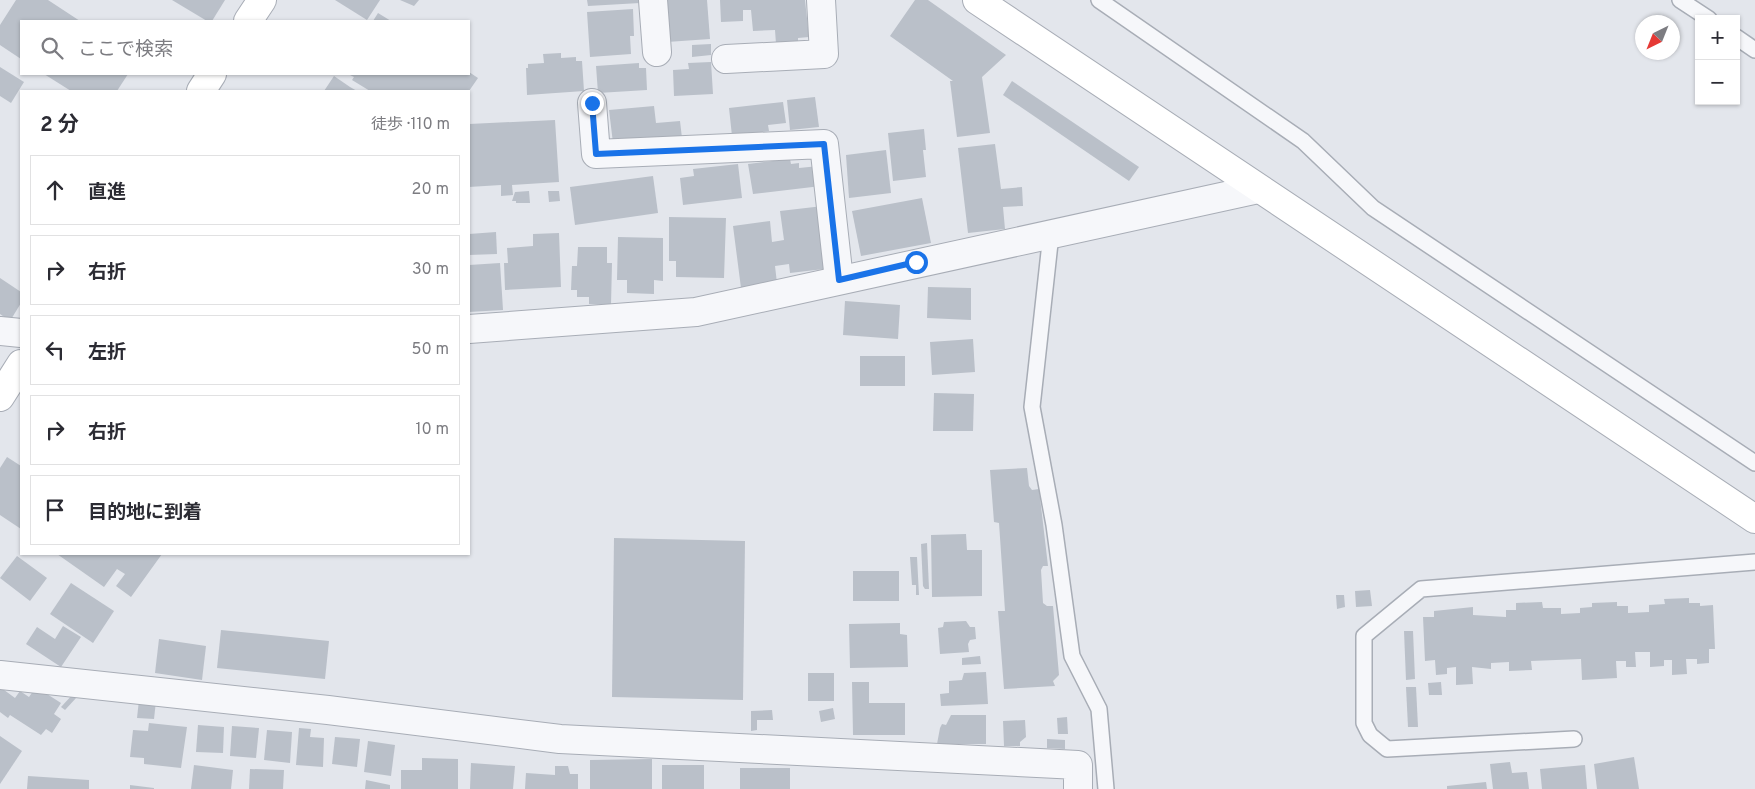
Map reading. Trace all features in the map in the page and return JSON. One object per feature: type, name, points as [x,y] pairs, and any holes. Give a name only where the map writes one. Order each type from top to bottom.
[{"type":"street","points":[[249,20],[262,0]]},
{"type":"street","points":[[653,0],[656,52]]},
{"type":"street","points":[[726,59],[824,54],[821,0]]},
{"type":"street","points":[[977,0],[1755,519]]},
{"type":"street","points":[[202,90],[211,75]]},
{"type":"street","points":[[592,103],[596,154],[824,144],[839,280]]},
{"type":"street","points":[[470,329],[696,312],[1258,189]]},
{"type":"street","points":[[0,331],[20,333]]},
{"type":"street","points":[[0,397],[20,366]]},
{"type":"street","points":[[0,675],[318,708],[560,739],[1078,765],[1078,789]]},
{"type":"lane","points":[[1099,0],[1304,141],[1373,208],[1755,463]]},
{"type":"lane","points":[[1680,0],[1702,15]]},
{"type":"lane","points":[[1740,40],[1755,50]]},
{"type":"lane","points":[[1051,234],[1032,407],[1054,525],[1072,656],[1099,709],[1106,789]]},
{"type":"lane","points":[[1574,738],[1387,749],[1370,735],[1364,724],[1364,636],[1421,589],[1755,562]]},
{"type":"building","points":[[16,0],[48,0],[78,20],[20,20],[20,58],[0,45],[0,25]]},
{"type":"building","points":[[172,0],[225,0],[213,20],[205,20]]},
{"type":"building","points":[[335,0],[380,0],[367,20]]},
{"type":"building","points":[[400,0],[419,0],[414,6]]},
{"type":"building","points":[[587,0],[639,0],[640,3],[588,6]]},
{"type":"building","points":[[664,0],[707,0],[710,39],[667,42]]},
{"type":"building","points":[[720,0],[805,0],[809,37],[798,38],[798,43],[776,44],[775,30],[753,31],[751,10],[743,10],[743,21],[721,22]]},
{"type":"building","points":[[915,0],[928,0],[1006,55],[982,77],[990,133],[957,137],[950,81],[953,81],[890,36]]},
{"type":"building","points":[[633,9],[634,36],[630,36],[631,54],[590,57],[587,12]]},
{"type":"building","points":[[378,13],[389,20],[374,20]]},
{"type":"building","points":[[711,44],[711,55],[692,57],[692,45]]},
{"type":"building","points":[[561,53],[561,58],[576,57],[576,61],[582,61],[584,91],[527,95],[526,68],[528,68],[528,64],[544,63],[543,54]]},
{"type":"building","points":[[711,62],[713,94],[674,96],[673,70],[689,69],[688,63]]},
{"type":"building","points":[[639,63],[639,68],[646,68],[647,90],[598,93],[596,66]]},
{"type":"building","points":[[0,67],[24,82],[11,103],[0,96]]},
{"type":"building","points":[[470,73],[478,78],[470,90],[368,90],[352,80],[354,77],[350,75],[470,75]]},
{"type":"building","points":[[46,75],[127,75],[118,90],[69,90]]},
{"type":"building","points":[[334,76],[355,90],[325,90]]},
{"type":"building","points":[[1012,81],[1139,167],[1129,181],[1003,95]]},
{"type":"building","points":[[815,97],[819,127],[790,130],[787,100]]},
{"type":"building","points":[[783,102],[786,123],[768,125],[769,131],[732,136],[729,108]]},
{"type":"building","points":[[654,106],[656,123],[680,121],[682,138],[613,143],[609,110]]},
{"type":"building","points":[[555,120],[559,182],[512,185],[513,195],[501,196],[501,185],[470,187],[470,124]]},
{"type":"building","points":[[924,129],[926,150],[923,150],[926,177],[893,181],[888,133]]},
{"type":"building","points":[[995,144],[1001,189],[1022,187],[1023,206],[1003,207],[1005,229],[968,233],[958,148]]},
{"type":"building","points":[[886,150],[891,193],[849,198],[846,155]]},
{"type":"building","points":[[790,159],[791,164],[799,163],[799,168],[819,166],[821,186],[753,194],[748,164]]},
{"type":"building","points":[[738,164],[742,198],[683,205],[680,178],[694,176],[693,169]]},
{"type":"building","points":[[653,176],[658,213],[575,225],[570,187]]},
{"type":"building","points":[[529,191],[530,203],[516,203],[516,201],[512,201],[515,192]]},
{"type":"building","points":[[548,191],[559,191],[560,201],[549,202]]},
{"type":"building","points":[[922,198],[931,243],[861,256],[852,211]]},
{"type":"building","points":[[823,206],[824,269],[790,273],[789,264],[775,266],[777,283],[741,288],[733,226],[770,221],[772,242],[784,240],[780,211]]},
{"type":"building","points":[[669,217],[726,218],[724,278],[676,277],[676,261],[669,261]]},
{"type":"building","points":[[496,232],[497,254],[470,255],[470,234]]},
{"type":"building","points":[[559,233],[561,287],[505,290],[504,263],[508,263],[507,248],[533,246],[533,234]]},
{"type":"building","points":[[618,237],[663,238],[663,281],[654,280],[654,294],[627,293],[627,280],[617,280]]},
{"type":"building","points":[[578,247],[607,247],[607,263],[612,263],[611,305],[589,304],[589,297],[577,297],[577,290],[571,290],[572,266],[577,266]]},
{"type":"building","points":[[500,263],[503,310],[470,312],[470,265]]},
{"type":"building","points":[[0,278],[20,291],[20,305],[10,321],[0,314]]},
{"type":"building","points":[[928,287],[971,288],[971,320],[927,318]]},
{"type":"building","points":[[845,301],[900,305],[898,339],[843,335]]},
{"type":"building","points":[[973,339],[975,372],[932,375],[930,342]]},
{"type":"building","points":[[860,356],[905,356],[905,386],[860,386]]},
{"type":"building","points":[[934,393],[974,394],[973,431],[933,431]]},
{"type":"building","points":[[7,457],[20,465],[20,528],[0,515],[0,468]]},
{"type":"building","points":[[1027,468],[1029,486],[1032,490],[1039,489],[1048,566],[1043,566],[1041,570],[1043,603],[1047,606],[1053,606],[1059,675],[1053,681],[1055,686],[1004,689],[998,611],[1005,611],[999,523],[994,522],[990,470]]},
{"type":"building","points":[[966,534],[967,550],[982,550],[982,596],[932,597],[931,535]]},
{"type":"building","points":[[614,538],[745,541],[743,700],[612,697]]},
{"type":"building","points":[[927,543],[929,589],[925,589],[923,586],[921,544]]},
{"type":"building","points":[[58,555],[161,555],[131,597],[116,586],[125,574],[117,569],[104,587]]},
{"type":"building","points":[[17,556],[47,578],[30,601],[0,578]]},
{"type":"building","points":[[910,557],[917,557],[919,595],[916,595],[916,585],[912,585]]},
{"type":"building","points":[[853,571],[899,571],[899,601],[853,601]]},
{"type":"building","points":[[71,583],[114,611],[93,643],[50,614]]},
{"type":"building","points":[[1370,590],[1372,606],[1356,607],[1355,591]]},
{"type":"building","points":[[1336,595],[1344,595],[1345,607],[1337,609]]},
{"type":"building","points":[[1689,598],[1689,603],[1700,603],[1700,606],[1713,605],[1715,649],[1709,649],[1709,663],[1697,664],[1697,659],[1686,659],[1687,674],[1672,675],[1672,660],[1664,660],[1664,666],[1650,667],[1650,652],[1635,652],[1636,667],[1626,667],[1626,661],[1616,661],[1617,678],[1582,680],[1581,659],[1531,661],[1532,670],[1509,671],[1509,662],[1491,663],[1491,669],[1472,667],[1473,684],[1456,685],[1456,667],[1447,668],[1447,674],[1436,675],[1435,660],[1425,661],[1423,617],[1434,617],[1434,611],[1473,607],[1473,615],[1506,617],[1506,610],[1516,610],[1516,603],[1542,602],[1543,608],[1561,608],[1561,614],[1580,613],[1580,608],[1592,607],[1592,603],[1617,602],[1617,606],[1628,606],[1628,613],[1649,612],[1649,605],[1665,604],[1664,599]]},
{"type":"building","points":[[966,621],[970,627],[975,627],[976,639],[970,640],[968,644],[969,652],[940,654],[938,628],[943,627],[944,622]]},
{"type":"building","points":[[900,623],[900,634],[907,635],[908,667],[850,668],[849,624]]},
{"type":"building","points":[[63,626],[81,637],[61,667],[26,644],[37,627],[55,639]]},
{"type":"building","points":[[221,630],[329,641],[325,679],[217,668]]},
{"type":"building","points":[[1404,631],[1413,631],[1415,679],[1406,680]]},
{"type":"building","points":[[159,639],[206,646],[202,680],[155,673]]},
{"type":"building","points":[[980,656],[981,664],[962,665],[962,658]]},
{"type":"building","points":[[986,672],[988,704],[941,706],[940,694],[949,693],[949,681],[962,680],[964,673]]},
{"type":"building","points":[[808,673],[834,673],[834,701],[808,701]]},
{"type":"building","points":[[852,682],[869,682],[869,703],[905,703],[905,735],[853,735]]},
{"type":"building","points":[[1441,682],[1442,695],[1429,695],[1428,683]]},
{"type":"building","points":[[0,687],[15,698],[20,691],[29,697],[36,687],[61,703],[54,714],[61,719],[52,733],[46,729],[41,735],[10,715],[8,718],[0,712]]},
{"type":"building","points":[[1406,687],[1416,687],[1418,727],[1408,727]]},
{"type":"building","points":[[74,693],[77,697],[65,710],[61,707]]},
{"type":"building","points":[[139,700],[156,701],[154,719],[137,718]]},
{"type":"building","points":[[833,708],[835,719],[821,722],[819,711]]},
{"type":"building","points":[[772,710],[773,720],[757,720],[757,730],[751,731],[751,711]]},
{"type":"building","points":[[951,715],[986,715],[986,744],[937,744],[940,728],[942,724],[946,725]]},
{"type":"building","points":[[1067,717],[1068,734],[1058,734],[1057,718]]},
{"type":"building","points":[[1025,720],[1026,737],[1020,742],[1020,746],[1004,746],[1003,721]]},
{"type":"building","points":[[149,723],[187,727],[181,768],[144,764],[144,758],[130,757],[133,730],[148,731]]},
{"type":"building","points":[[198,725],[224,727],[223,753],[196,752]]},
{"type":"building","points":[[232,726],[259,728],[256,758],[230,756]]},
{"type":"building","points":[[299,728],[311,729],[310,737],[324,738],[323,767],[296,765]]},
{"type":"building","points":[[267,730],[292,732],[290,763],[264,760]]},
{"type":"building","points":[[0,736],[22,751],[0,784]]},
{"type":"building","points":[[335,737],[360,739],[357,767],[332,764]]},
{"type":"building","points":[[1047,739],[1065,740],[1065,749],[1047,748]]},
{"type":"building","points":[[368,741],[395,745],[391,776],[364,772]]},
{"type":"building","points":[[1634,757],[1639,789],[1597,789],[1594,764]]},
{"type":"building","points":[[422,758],[458,759],[458,789],[401,789],[401,770],[422,770]]},
{"type":"building","points":[[652,759],[652,789],[590,789],[590,760]]},
{"type":"building","points":[[1510,762],[1512,773],[1527,772],[1529,789],[1493,789],[1490,764]]},
{"type":"building","points":[[471,763],[515,766],[513,789],[470,789]]},
{"type":"building","points":[[194,765],[233,770],[231,789],[191,789]]},
{"type":"building","points":[[662,765],[704,765],[704,789],[662,789]]},
{"type":"building","points":[[1585,765],[1587,789],[1542,789],[1540,769]]},
{"type":"building","points":[[555,766],[568,766],[570,774],[578,774],[578,789],[525,789],[526,773],[555,775]]},
{"type":"building","points":[[740,768],[790,768],[790,789],[740,789]]},
{"type":"building","points":[[250,769],[284,770],[283,789],[249,789]]},
{"type":"building","points":[[28,776],[89,780],[89,789],[27,789]]},
{"type":"building","points":[[366,780],[390,785],[390,789],[365,789]]},
{"type":"building","points":[[1486,782],[1487,789],[1447,789],[1447,786]]},
{"type":"building","points":[[130,785],[154,788],[154,789],[130,789]]},
{"type":"route","points":[[592,103],[596,154],[824,144],[839,280],[916,262]]}]
